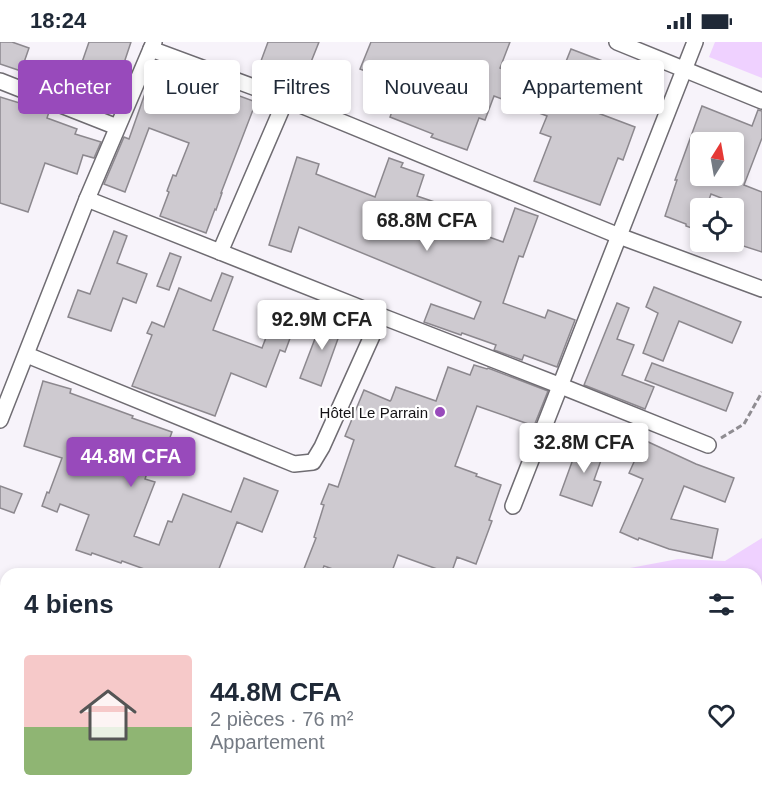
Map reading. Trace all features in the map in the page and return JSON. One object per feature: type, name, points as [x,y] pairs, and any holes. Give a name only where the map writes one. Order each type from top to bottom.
[{"type":"street","points":[[617,42],[762,101]]},
{"type":"street","points":[[513,506],[695,42]]},
{"type":"street","points":[[0,420],[87,199],[153,45],[252,85]]},
{"type":"street","points":[[0,81],[117,127]]},
{"type":"street","points":[[220,252],[280,114]]},
{"type":"street","points":[[322,114],[619,236],[762,289]]},
{"type":"street","points":[[87,199],[708,445]]},
{"type":"street","points":[[27,355],[294,464],[313,462],[322,447],[381,316]]},
{"type":"path","points":[[708,445],[744,424],[762,392]]},
{"type":"shaded area","points":[[715,42],[762,42],[762,78],[709,57]]},
{"type":"shaded area","points":[[762,538],[762,568],[630,568],[678,559],[725,561]]},
{"type":"building","points":[[0,42],[12,42],[29,48],[25,60],[18,60],[18,70],[0,64]]},
{"type":"building","points":[[89,42],[131,42],[125,60],[83,60]]},
{"type":"building","points":[[268,42],[319,42],[312,60],[261,60]]},
{"type":"building","points":[[371,42],[510,42],[503,60],[501,60],[501,99],[494,96],[489,109],[489,60],[364,60]]},
{"type":"building","points":[[571,49],[600,60],[567,60]]},
{"type":"building","points":[[144,96],[144,114],[240,114],[240,96],[252,101],[252,112],[206,233],[160,216],[173,175],[176,176],[189,143],[149,128],[125,192],[104,184],[124,137],[129,139]]},
{"type":"building","points":[[0,97],[18,103],[18,114],[48,114],[47,118],[77,129],[75,134],[101,142],[94,158],[83,155],[77,174],[45,163],[28,212],[0,203]]},
{"type":"building","points":[[702,106],[752,126],[758,110],[762,111],[762,138],[744,185],[744,132],[693,132]]},
{"type":"building","points":[[391,114],[487,114],[485,120],[479,118],[467,150],[431,137],[433,134],[390,117]]},
{"type":"building","points":[[542,114],[601,114],[635,127],[623,160],[618,158],[600,205],[534,181],[551,137],[540,133],[547,116]]},
{"type":"building","points":[[690,139],[690,186],[744,185],[762,192],[762,252],[744,246],[744,198],[721,198],[711,194],[710,198],[690,198],[690,227],[665,216],[677,180],[675,180]]},
{"type":"building","points":[[297,157],[319,164],[316,174],[375,197],[389,158],[403,163],[401,167],[424,175],[417,196],[461,211],[456,225],[503,242],[515,208],[538,216],[523,257],[519,256],[503,303],[545,318],[548,310],[575,320],[557,367],[524,355],[522,360],[494,350],[496,345],[424,322],[431,304],[474,319],[481,302],[299,227],[291,252],[269,245]]},
{"type":"building","points":[[114,231],[127,236],[117,263],[147,274],[136,303],[123,298],[111,331],[68,317],[78,290],[90,294]]},
{"type":"building","points":[[170,253],[181,257],[169,290],[157,286]]},
{"type":"building","points":[[222,273],[233,277],[213,330],[262,348],[272,322],[293,330],[285,352],[280,350],[266,387],[231,373],[215,416],[132,386],[152,335],[147,333],[152,322],[164,327],[179,288],[211,301]]},
{"type":"building","points":[[654,287],[741,322],[732,343],[679,321],[663,361],[643,353],[658,313],[646,307]]},
{"type":"building","points":[[617,303],[629,308],[617,339],[634,345],[622,375],[654,387],[645,409],[584,385]]},
{"type":"building","points":[[324,315],[344,322],[321,386],[300,378]]},
{"type":"building","points":[[652,363],[733,393],[726,411],[645,380]]},
{"type":"building","points":[[474,365],[488,368],[548,391],[534,426],[477,406],[455,466],[501,485],[489,520],[492,521],[476,564],[457,557],[453,568],[434,568],[398,555],[393,568],[330,568],[324,566],[323,568],[304,568],[316,538],[314,537],[324,505],[321,504],[329,484],[338,487],[354,440],[345,436],[364,390],[390,401],[396,387],[436,401],[448,367],[470,375]]},
{"type":"building","points":[[43,381],[71,389],[70,393],[172,432],[163,456],[154,453],[145,479],[155,482],[134,536],[159,545],[168,521],[172,522],[183,494],[231,512],[244,478],[278,491],[262,532],[237,522],[219,568],[141,568],[76,550],[89,515],[60,504],[57,512],[42,506],[62,458],[24,446]]},
{"type":"building","points":[[580,440],[605,449],[594,480],[601,482],[592,506],[560,495]]},
{"type":"building","points":[[644,440],[696,464],[734,478],[725,502],[684,486],[671,519],[718,529],[712,558],[669,549],[620,532],[643,479],[629,473]]},
{"type":"building","points":[[0,486],[22,494],[14,513],[0,508]]},
{"type":"place","name":"Hôtel Le Parrain","points":[[440,412]]}]
